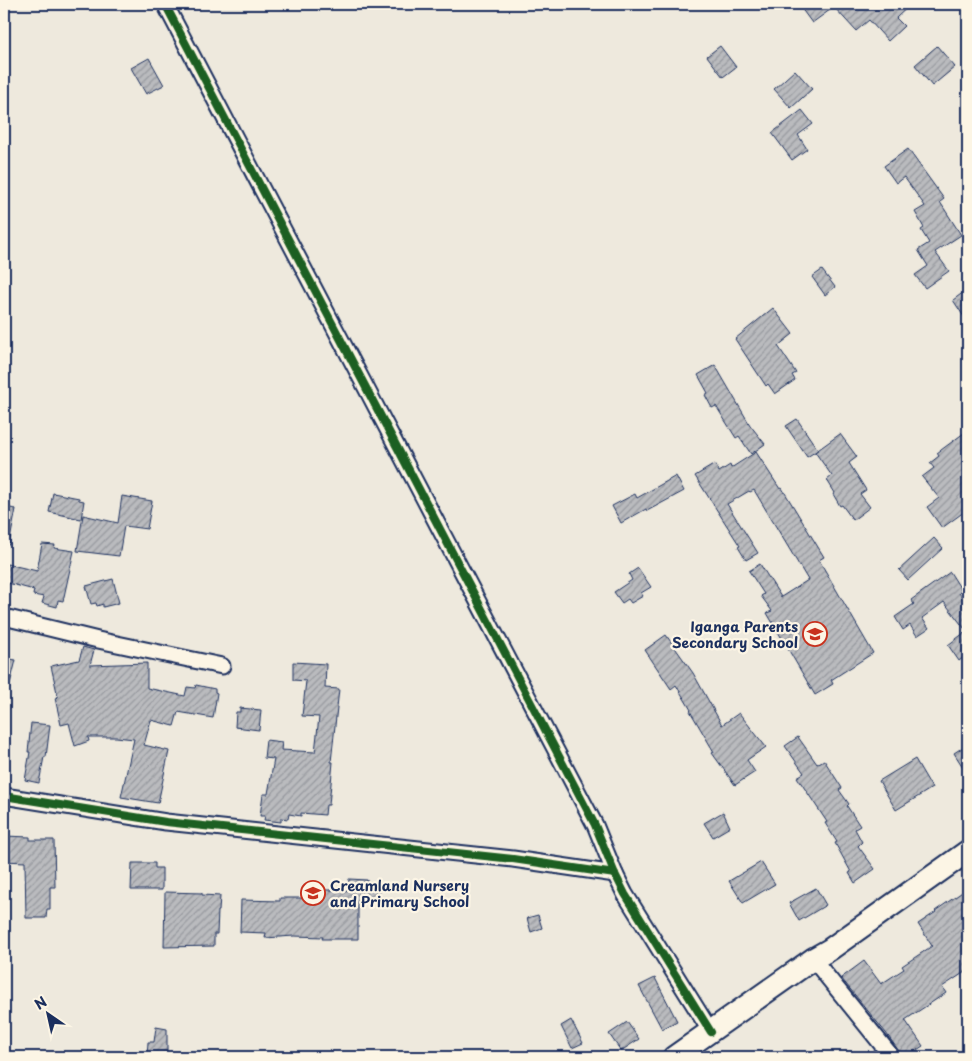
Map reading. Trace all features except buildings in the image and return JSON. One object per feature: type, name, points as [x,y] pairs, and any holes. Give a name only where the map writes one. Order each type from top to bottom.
[{"type":"main road","points":[[674,1057],[813,959],[829,950],[968,850]]},
{"type":"street","points":[[165,4],[595,825],[614,874],[711,1032]]},
{"type":"street","points":[[4,617],[98,640],[222,666]]},
{"type":"street","points":[[4,796],[166,822],[513,859],[614,874]]},
{"type":"street","points":[[813,959],[892,1057]]},
{"type":"cycle path","points":[[165,4],[595,825],[625,894],[711,1032]]},
{"type":"cycle path","points":[[4,796],[166,822],[513,859],[615,874]]},
{"type":"place","name":"Iganga Parents Secondary School","points":[[815,634]]},
{"type":"place","name":"Creamland Nursery and Primary School","points":[[313,893]]}]
